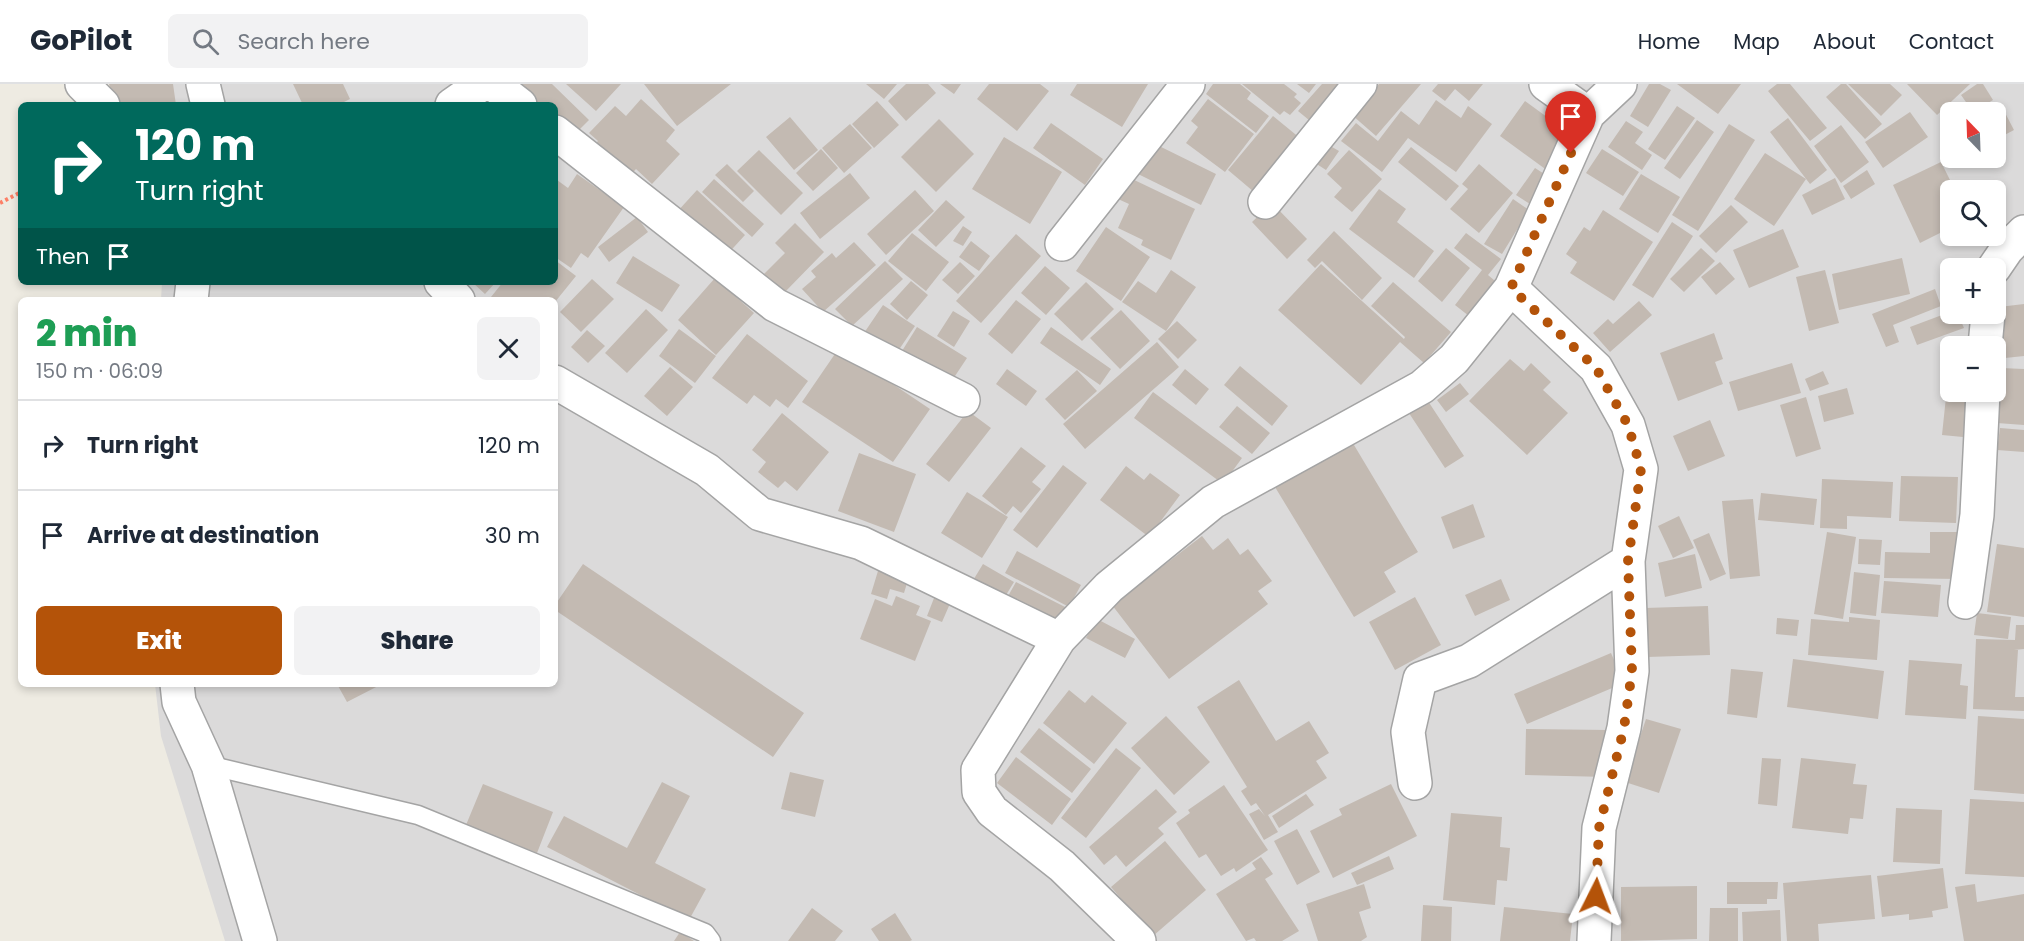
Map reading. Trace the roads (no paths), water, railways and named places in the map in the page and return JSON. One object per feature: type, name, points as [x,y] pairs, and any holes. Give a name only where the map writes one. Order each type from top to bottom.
[{"type":"street","points":[[82,84],[100,102]]},
{"type":"street","points":[[203,84],[207,102]]},
{"type":"street","points":[[456,102],[482,84]]},
{"type":"street","points":[[493,84],[516,102]]},
{"type":"street","points":[[1062,244],[1188,84]]},
{"type":"street","points":[[1265,202],[1360,84]]},
{"type":"street","points":[[1546,84],[1588,114]]},
{"type":"street","points":[[1139,941],[1062,866],[992,811],[979,792],[978,770],[1059,639],[1109,587],[1213,502],[1422,387],[1454,359],[1511,288],[1588,114],[1620,84]]},
{"type":"street","points":[[558,134],[775,304],[963,400]]},
{"type":"street","points":[[2001,258],[2024,232]]},
{"type":"street","points":[[444,285],[455,297]]},
{"type":"street","points":[[1511,288],[1596,368],[1628,425],[1641,469],[1628,561],[1632,671],[1624,728],[1599,828],[1594,941]]},
{"type":"street","points":[[558,384],[707,470],[760,514],[861,543],[1059,639]]},
{"type":"street","points":[[1965,602],[1977,516],[1983,402]]},
{"type":"street","points":[[1415,783],[1408,732],[1420,679],[1470,661],[1628,561]]},
{"type":"street","points":[[177,687],[179,702],[208,765],[260,941]]},
{"type":"lane","points":[[208,765],[418,815],[705,933],[711,941]]}]
